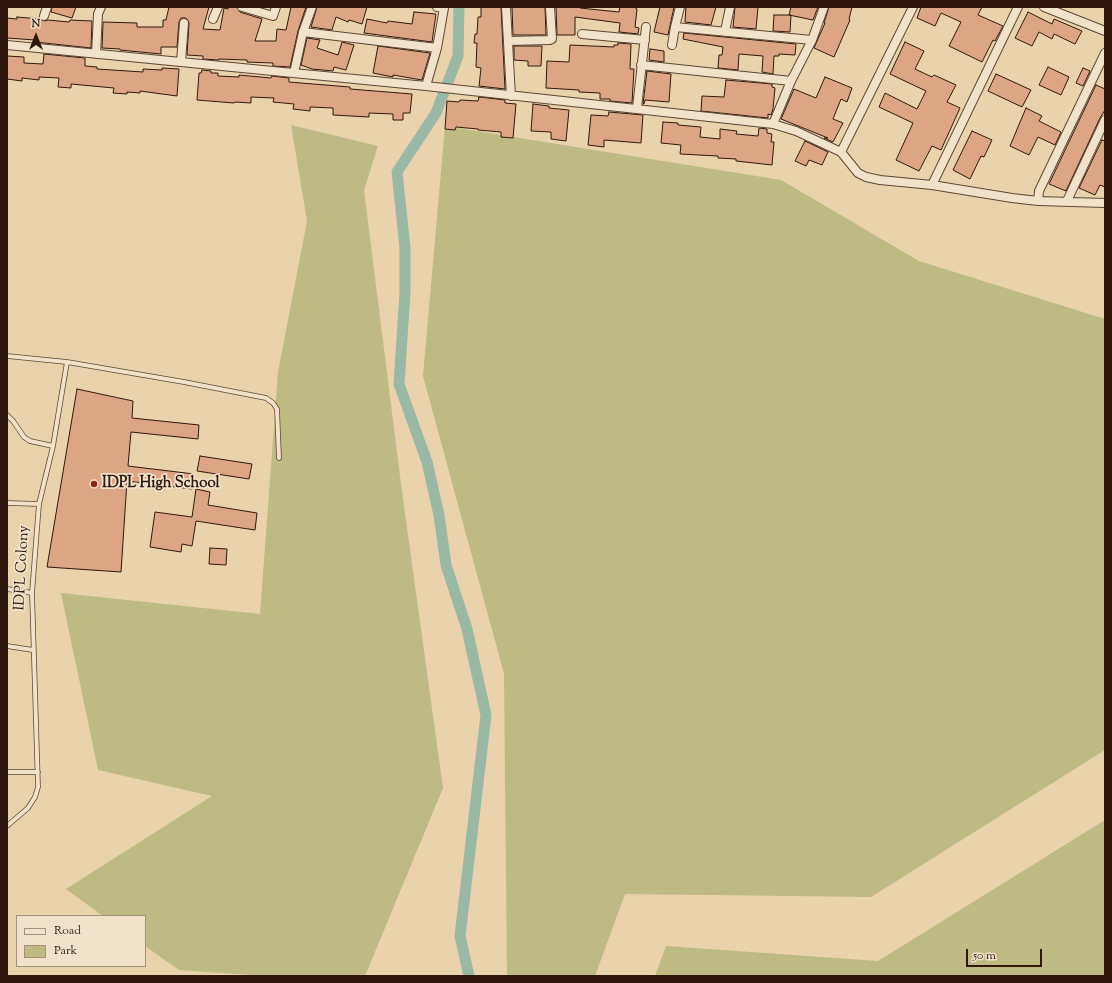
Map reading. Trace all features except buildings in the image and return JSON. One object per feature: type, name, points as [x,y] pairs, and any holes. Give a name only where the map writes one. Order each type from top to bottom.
[{"type":"street","points":[[44,16],[47,7]]},
{"type":"street","points":[[96,54],[98,14],[101,7]]},
{"type":"street","points":[[213,19],[218,7]]},
{"type":"street","points":[[242,7],[273,16],[276,7]]},
{"type":"street","points":[[294,73],[303,32],[312,7]]},
{"type":"street","points":[[426,86],[437,48],[444,8],[437,7]]},
{"type":"street","points":[[506,7],[511,96]]},
{"type":"street","points":[[508,41],[552,39],[550,7]]},
{"type":"street","points":[[672,45],[680,7]]},
{"type":"street","points":[[725,31],[730,7]]},
{"type":"street","points":[[773,124],[791,81],[812,40],[824,7]]},
{"type":"street","points":[[841,152],[914,7]]},
{"type":"street","points":[[932,185],[1018,7]]},
{"type":"street","points":[[1044,7],[1105,31]]},
{"type":"street","points":[[181,62],[184,23]]},
{"type":"street","points":[[637,108],[646,27]]},
{"type":"street","points":[[675,27],[812,40]]},
{"type":"street","points":[[303,32],[437,48]]},
{"type":"street","points":[[582,34],[645,40]]},
{"type":"street","points":[[7,45],[426,86],[773,124],[796,131],[841,152],[858,173],[866,177],[880,180],[932,185],[1012,198],[1105,203]]},
{"type":"street","points":[[1038,200],[1039,192],[1105,53]]},
{"type":"street","points":[[641,65],[791,81]]},
{"type":"street","points":[[1066,201],[1105,120]]},
{"type":"lane","points":[[7,356],[66,362],[184,382],[266,398],[273,403],[277,409],[278,458]]},
{"type":"lane","name":"IDPL Colony","points":[[7,826],[28,808],[38,787],[32,593],[39,504],[52,446],[66,362]]},
{"type":"lane","points":[[7,415],[24,437],[30,441],[52,446]]},
{"type":"lane","points":[[7,503],[39,504]]},
{"type":"lane","points":[[7,589],[32,593]]},
{"type":"lane","points":[[7,646],[33,650]]},
{"type":"lane","points":[[7,772],[38,772]]},
{"type":"green space","points":[[291,125],[378,146],[364,190],[401,484],[443,788],[365,976],[263,976],[179,970],[146,947],[146,915],[102,915],[66,889],[212,796],[98,770],[61,593],[260,614],[278,372],[307,221]]},
{"type":"green space","points":[[445,126],[781,180],[919,261],[1105,319],[1105,750],[871,897],[625,894],[595,976],[507,976],[504,674],[423,376]]},
{"type":"green space","points":[[1105,820],[1105,976],[655,976],[666,946],[878,961]]},
{"type":"waterway","points":[[459,7],[458,56],[436,113],[397,172],[405,248],[405,292],[399,384],[427,462],[439,515],[446,565],[467,629],[486,715],[460,936],[469,976]]},
{"type":"place","name":"IDPL High School","points":[[94,484]]}]
